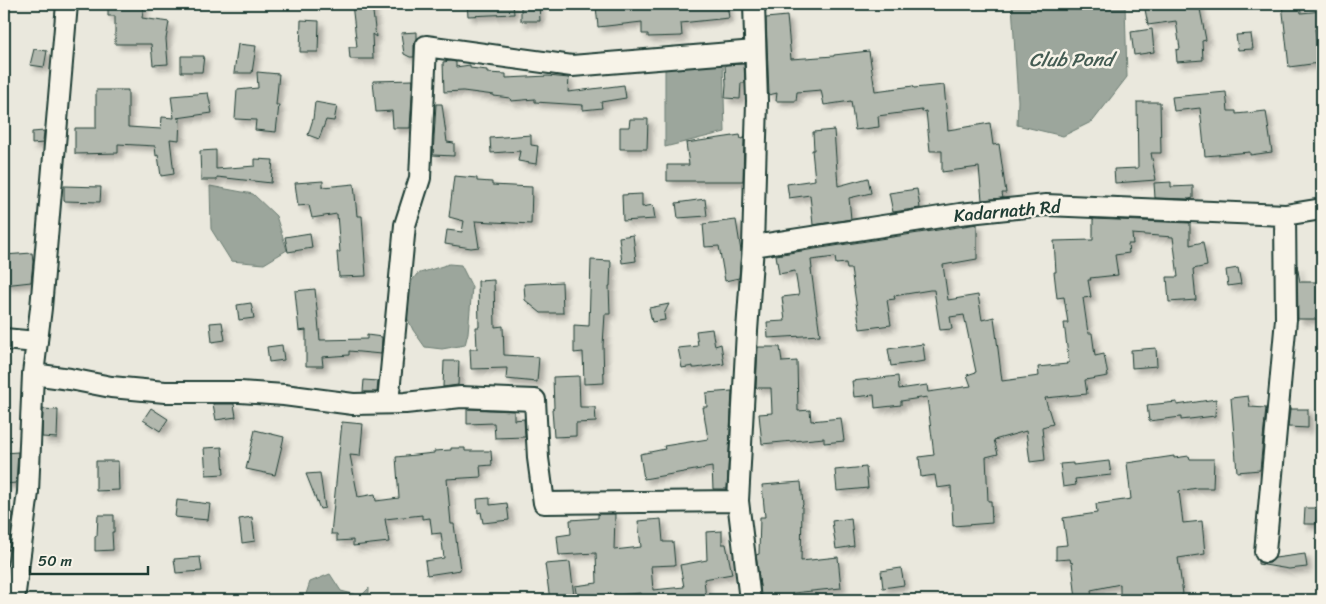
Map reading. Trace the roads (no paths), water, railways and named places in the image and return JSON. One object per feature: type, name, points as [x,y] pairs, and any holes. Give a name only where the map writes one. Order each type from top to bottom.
[{"type":"street","points":[[14,600],[28,492],[33,374],[41,308],[67,4]]},
{"type":"street","points":[[750,600],[738,501],[753,246],[757,101],[754,4]]},
{"type":"street","points":[[388,403],[405,225],[420,178],[426,46],[572,66],[755,50]]},
{"type":"street","name":"Kadarnath Rd","points":[[753,246],[960,214],[1046,204],[1285,214],[1322,209]]},
{"type":"street","points":[[1265,552],[1286,319],[1285,214]]},
{"type":"street","points":[[4,339],[37,342]]},
{"type":"street","points":[[33,374],[138,390],[240,392],[284,395],[352,404],[406,403],[461,397],[536,400],[538,458],[544,502],[738,501]]},
{"type":"water","name":"Club Pond","points":[[1012,4],[1125,4],[1127,77],[1093,121],[1063,136],[1017,125],[1018,101]]},
{"type":"water","points":[[723,62],[725,132],[665,147],[665,65]]},
{"type":"water","points":[[210,186],[253,194],[276,216],[287,250],[264,264],[231,261],[211,229]]},
{"type":"water","points":[[449,264],[461,265],[472,287],[468,333],[465,345],[442,349],[425,347],[413,330],[405,313],[406,294],[417,274]]},
{"type":"water","points":[[330,574],[341,591],[361,596],[369,588],[369,600],[304,600],[310,582]]}]
